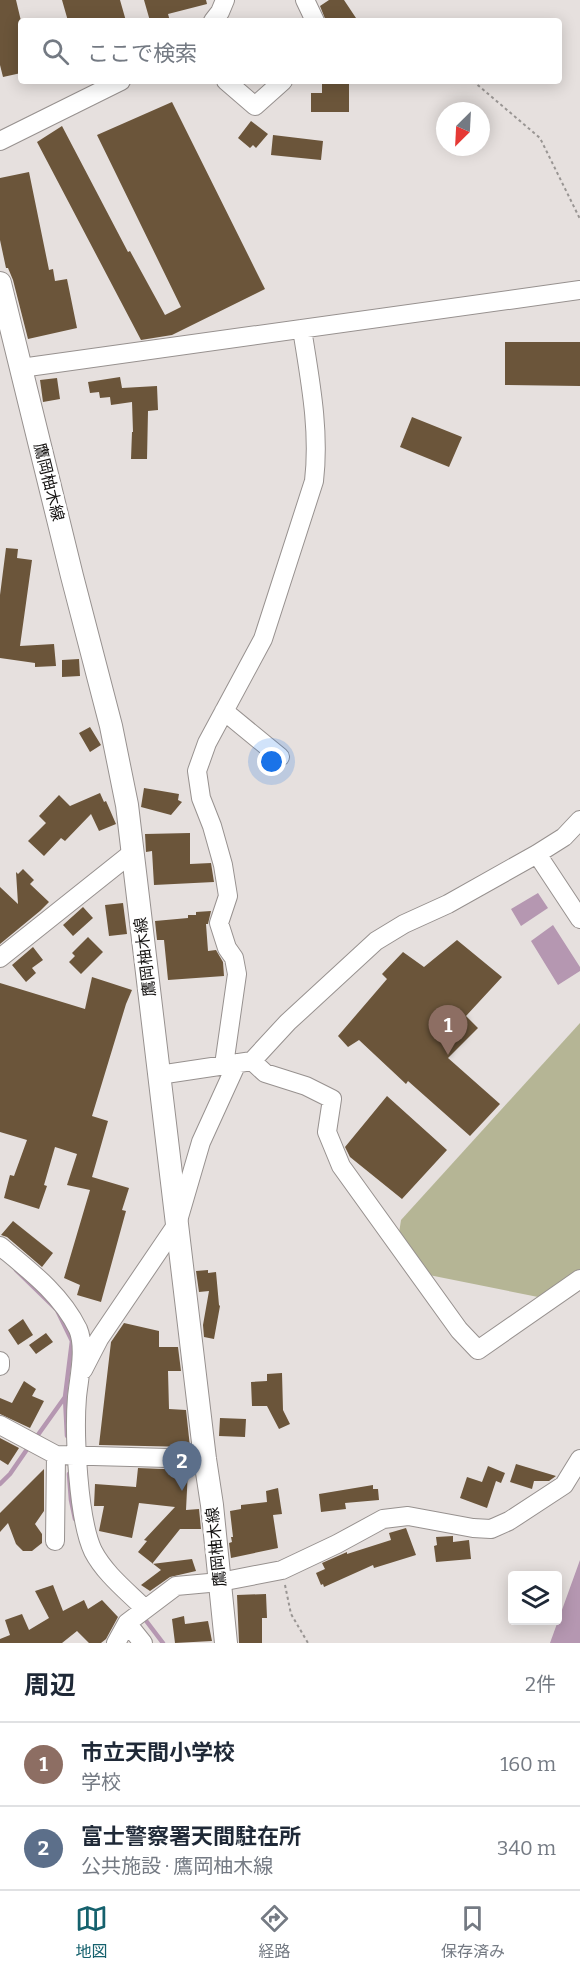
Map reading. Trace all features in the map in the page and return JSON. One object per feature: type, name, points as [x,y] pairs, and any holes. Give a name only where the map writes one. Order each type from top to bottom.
[{"type":"main road","name":"鷹岡柚木線","points":[[0,283],[117,753],[133,852],[212,1505],[226,1643]]},
{"type":"street","points":[[215,18],[225,0]]},
{"type":"street","points":[[305,0],[314,18]]},
{"type":"street","points":[[0,141],[115,84]]},
{"type":"street","points":[[229,84],[255,106],[280,84]]},
{"type":"street","points":[[21,368],[580,290]]},
{"type":"street","points":[[238,1063],[237,974],[234,958],[227,948],[219,924],[228,896],[220,855],[201,798],[197,771],[207,742],[262,639],[314,481],[317,454],[316,419],[302,329]]},
{"type":"street","points":[[224,711],[280,757]]},
{"type":"street","points":[[78,1379],[99,1339],[177,1224],[201,1142],[238,1063],[288,1022],[376,941],[537,854],[564,837],[580,820]]},
{"type":"street","points":[[0,958],[133,852]]},
{"type":"street","points":[[537,854],[580,919]]},
{"type":"street","points":[[159,1076],[238,1063],[306,1086],[332,1099],[327,1132],[341,1166],[459,1330],[478,1350],[580,1278]]},
{"type":"street","points":[[0,1246],[46,1286],[68,1312],[79,1331],[81,1350],[75,1414],[84,1517],[93,1550],[113,1578],[145,1609]]},
{"type":"street","points":[[0,1361],[0,1366]]},
{"type":"street","points":[[0,1425],[56,1455],[205,1459]]},
{"type":"street","points":[[55,1541],[56,1455]]},
{"type":"street","points":[[116,1643],[127,1623],[176,1586],[220,1582],[282,1570],[383,1519],[408,1516],[491,1529],[509,1521],[564,1485],[580,1459]]},
{"type":"street","points":[[127,1623],[143,1643]]},
{"type":"path","points":[[477,84],[540,138],[580,219]]},
{"type":"path","points":[[282,1570],[291,1614],[308,1643]]},
{"type":"green space","points":[[580,1023],[580,1272],[543,1298],[429,1275],[399,1233],[401,1220]]},
{"type":"shaded area","points":[[538,893],[548,908],[521,926],[511,909]]},
{"type":"shaded area","points":[[553,925],[580,967],[580,971],[558,985],[531,941]]},
{"type":"shaded area","points":[[580,1560],[580,1643],[550,1643],[557,1625],[562,1625],[562,1610]]},
{"type":"building","points":[[0,0],[16,0],[20,18],[18,18],[18,74],[3,77],[0,65]]},
{"type":"building","points":[[62,0],[120,0],[125,18],[67,18]]},
{"type":"building","points":[[144,0],[206,0],[207,4],[168,14],[169,18],[149,18]]},
{"type":"building","points":[[329,0],[344,0],[356,18],[325,18],[320,6]]},
{"type":"building","points":[[322,84],[349,84],[349,112],[311,112],[311,93],[322,93]]},
{"type":"building","points":[[172,102],[265,289],[172,335],[141,340],[37,142],[62,126],[128,252],[130,251],[165,315],[181,307],[97,135]]},
{"type":"building","points":[[251,121],[268,134],[256,148],[253,145],[250,148],[238,138]]},
{"type":"building","points":[[273,135],[323,141],[321,160],[271,155]]},
{"type":"building","points":[[29,172],[49,270],[53,269],[55,281],[67,279],[77,328],[28,339],[13,280],[6,268],[0,240],[0,178]]},
{"type":"building","points":[[505,342],[580,342],[580,386],[505,385]]},
{"type":"building","points":[[120,377],[122,388],[157,386],[158,410],[148,411],[147,459],[131,459],[132,402],[111,405],[110,397],[100,398],[99,392],[90,393],[88,382]]},
{"type":"building","points":[[57,378],[60,399],[43,402],[40,380]]},
{"type":"building","points":[[412,417],[462,437],[449,467],[400,447]]},
{"type":"building","points":[[6,548],[18,549],[17,558],[32,560],[20,646],[54,644],[56,666],[35,667],[35,663],[0,658],[0,595]]},
{"type":"building","points":[[79,659],[80,676],[62,677],[62,660]]},
{"type":"building","points":[[90,727],[101,745],[90,752],[79,733]]},
{"type":"building","points":[[144,788],[179,794],[178,800],[182,802],[171,815],[141,807]]},
{"type":"building","points":[[100,793],[116,824],[99,831],[91,814],[65,841],[61,838],[44,856],[28,841],[46,823],[39,816],[59,795],[70,806]]},
{"type":"building","points":[[190,833],[190,864],[211,863],[214,882],[154,885],[152,851],[146,852],[145,834]]},
{"type":"building","points":[[23,869],[34,880],[30,884],[49,902],[0,944],[0,887],[18,904],[16,872],[18,874]]},
{"type":"building","points":[[123,903],[127,934],[109,936],[105,905]]},
{"type":"building","points":[[83,907],[93,918],[73,936],[63,925]]},
{"type":"building","points":[[211,911],[208,924],[206,924],[208,951],[216,950],[223,962],[224,976],[168,980],[164,940],[157,940],[155,921],[188,918],[188,915],[196,915],[196,912]]},
{"type":"building","points":[[88,937],[103,952],[81,974],[69,962],[75,956],[72,953]]},
{"type":"building","points":[[457,940],[502,977],[466,1016],[478,1028],[448,1058],[500,1104],[470,1136],[408,1081],[406,1084],[359,1040],[348,1047],[338,1036],[387,979],[382,974],[403,952],[424,967]]},
{"type":"building","points":[[33,947],[43,960],[32,968],[36,973],[26,982],[12,965]]},
{"type":"building","points":[[92,977],[132,990],[92,1116],[108,1121],[92,1177],[129,1188],[122,1210],[126,1211],[101,1302],[77,1295],[80,1285],[64,1278],[90,1190],[67,1185],[77,1154],[55,1147],[44,1185],[47,1186],[39,1209],[4,1198],[10,1175],[14,1176],[27,1140],[0,1132],[0,983],[85,1009]]},
{"type":"building","points":[[387,1096],[447,1150],[402,1199],[350,1157],[345,1147]]},
{"type":"building","points":[[13,1221],[53,1253],[42,1267],[7,1237],[1,1235]]},
{"type":"building","points":[[208,1270],[208,1273],[216,1272],[220,1306],[214,1339],[204,1337],[203,1325],[209,1291],[199,1292],[196,1271]]},
{"type":"building","points":[[23,1319],[33,1335],[18,1345],[8,1330]]},
{"type":"building","points":[[124,1323],[159,1331],[159,1347],[178,1347],[181,1371],[168,1371],[169,1409],[186,1410],[190,1447],[99,1445],[111,1342]]},
{"type":"building","points":[[46,1333],[53,1342],[36,1354],[29,1345]]},
{"type":"building","points":[[282,1373],[283,1410],[290,1424],[279,1429],[267,1406],[252,1406],[251,1382],[267,1381],[267,1374]]},
{"type":"building","points":[[24,1381],[36,1389],[32,1396],[44,1401],[30,1428],[0,1414],[0,1398],[12,1403]]},
{"type":"building","points":[[220,1418],[246,1419],[245,1437],[219,1436]]},
{"type":"building","points":[[0,1438],[19,1448],[8,1465],[0,1460]]},
{"type":"building","points":[[516,1464],[556,1476],[549,1481],[534,1481],[532,1489],[510,1482]]},
{"type":"building","points":[[488,1466],[505,1473],[501,1483],[496,1481],[487,1508],[460,1498],[467,1477],[482,1482]]},
{"type":"building","points":[[138,1468],[188,1470],[186,1510],[199,1509],[201,1529],[180,1529],[153,1563],[138,1552],[147,1541],[144,1540],[175,1507],[139,1503],[132,1538],[99,1531],[104,1506],[94,1506],[95,1484],[136,1487]]},
{"type":"building","points":[[44,1469],[44,1511],[35,1524],[42,1534],[42,1543],[32,1551],[23,1551],[16,1544],[8,1523],[0,1532],[0,1513]]},
{"type":"building","points":[[373,1485],[373,1489],[378,1489],[379,1500],[345,1503],[346,1509],[321,1512],[319,1494]]},
{"type":"building","points":[[278,1488],[282,1514],[273,1515],[278,1548],[231,1558],[229,1543],[232,1542],[231,1537],[233,1537],[230,1511],[241,1509],[241,1505],[267,1502],[266,1491]]},
{"type":"building","points":[[406,1528],[416,1555],[374,1568],[373,1565],[324,1587],[323,1584],[321,1585],[316,1573],[325,1569],[322,1563],[347,1552],[347,1554],[391,1540],[389,1533]]},
{"type":"building","points":[[453,1536],[453,1542],[469,1540],[471,1559],[436,1562],[434,1546],[437,1545],[436,1537]]},
{"type":"building","points":[[192,1559],[196,1571],[170,1577],[150,1591],[141,1585],[161,1570],[153,1564]]},
{"type":"building","points":[[53,1585],[63,1611],[84,1600],[88,1609],[102,1600],[118,1617],[106,1639],[101,1643],[89,1643],[77,1631],[62,1643],[0,1643],[0,1639],[10,1635],[5,1620],[22,1614],[29,1630],[49,1618],[35,1591]]},
{"type":"building","points":[[266,1594],[267,1618],[262,1618],[262,1643],[239,1643],[237,1595]]},
{"type":"building","points":[[184,1616],[185,1624],[208,1621],[212,1641],[175,1643],[172,1619]]},
{"type":"waterway","points":[[16,1270],[57,1310],[72,1341],[65,1397],[67,1436]]},
{"type":"waterway","points":[[35,1439],[65,1397]]},
{"type":"waterway","points":[[0,1484],[10,1474],[30,1445]]},
{"type":"waterway","points":[[69,1474],[75,1519]]},
{"type":"waterway","points":[[147,1622],[163,1643]]},
{"type":"place","name":"市立天間小学校","points":[[448,1055]]},
{"type":"place","name":"富士警察署天間駐在所","points":[[182,1491]]}]
